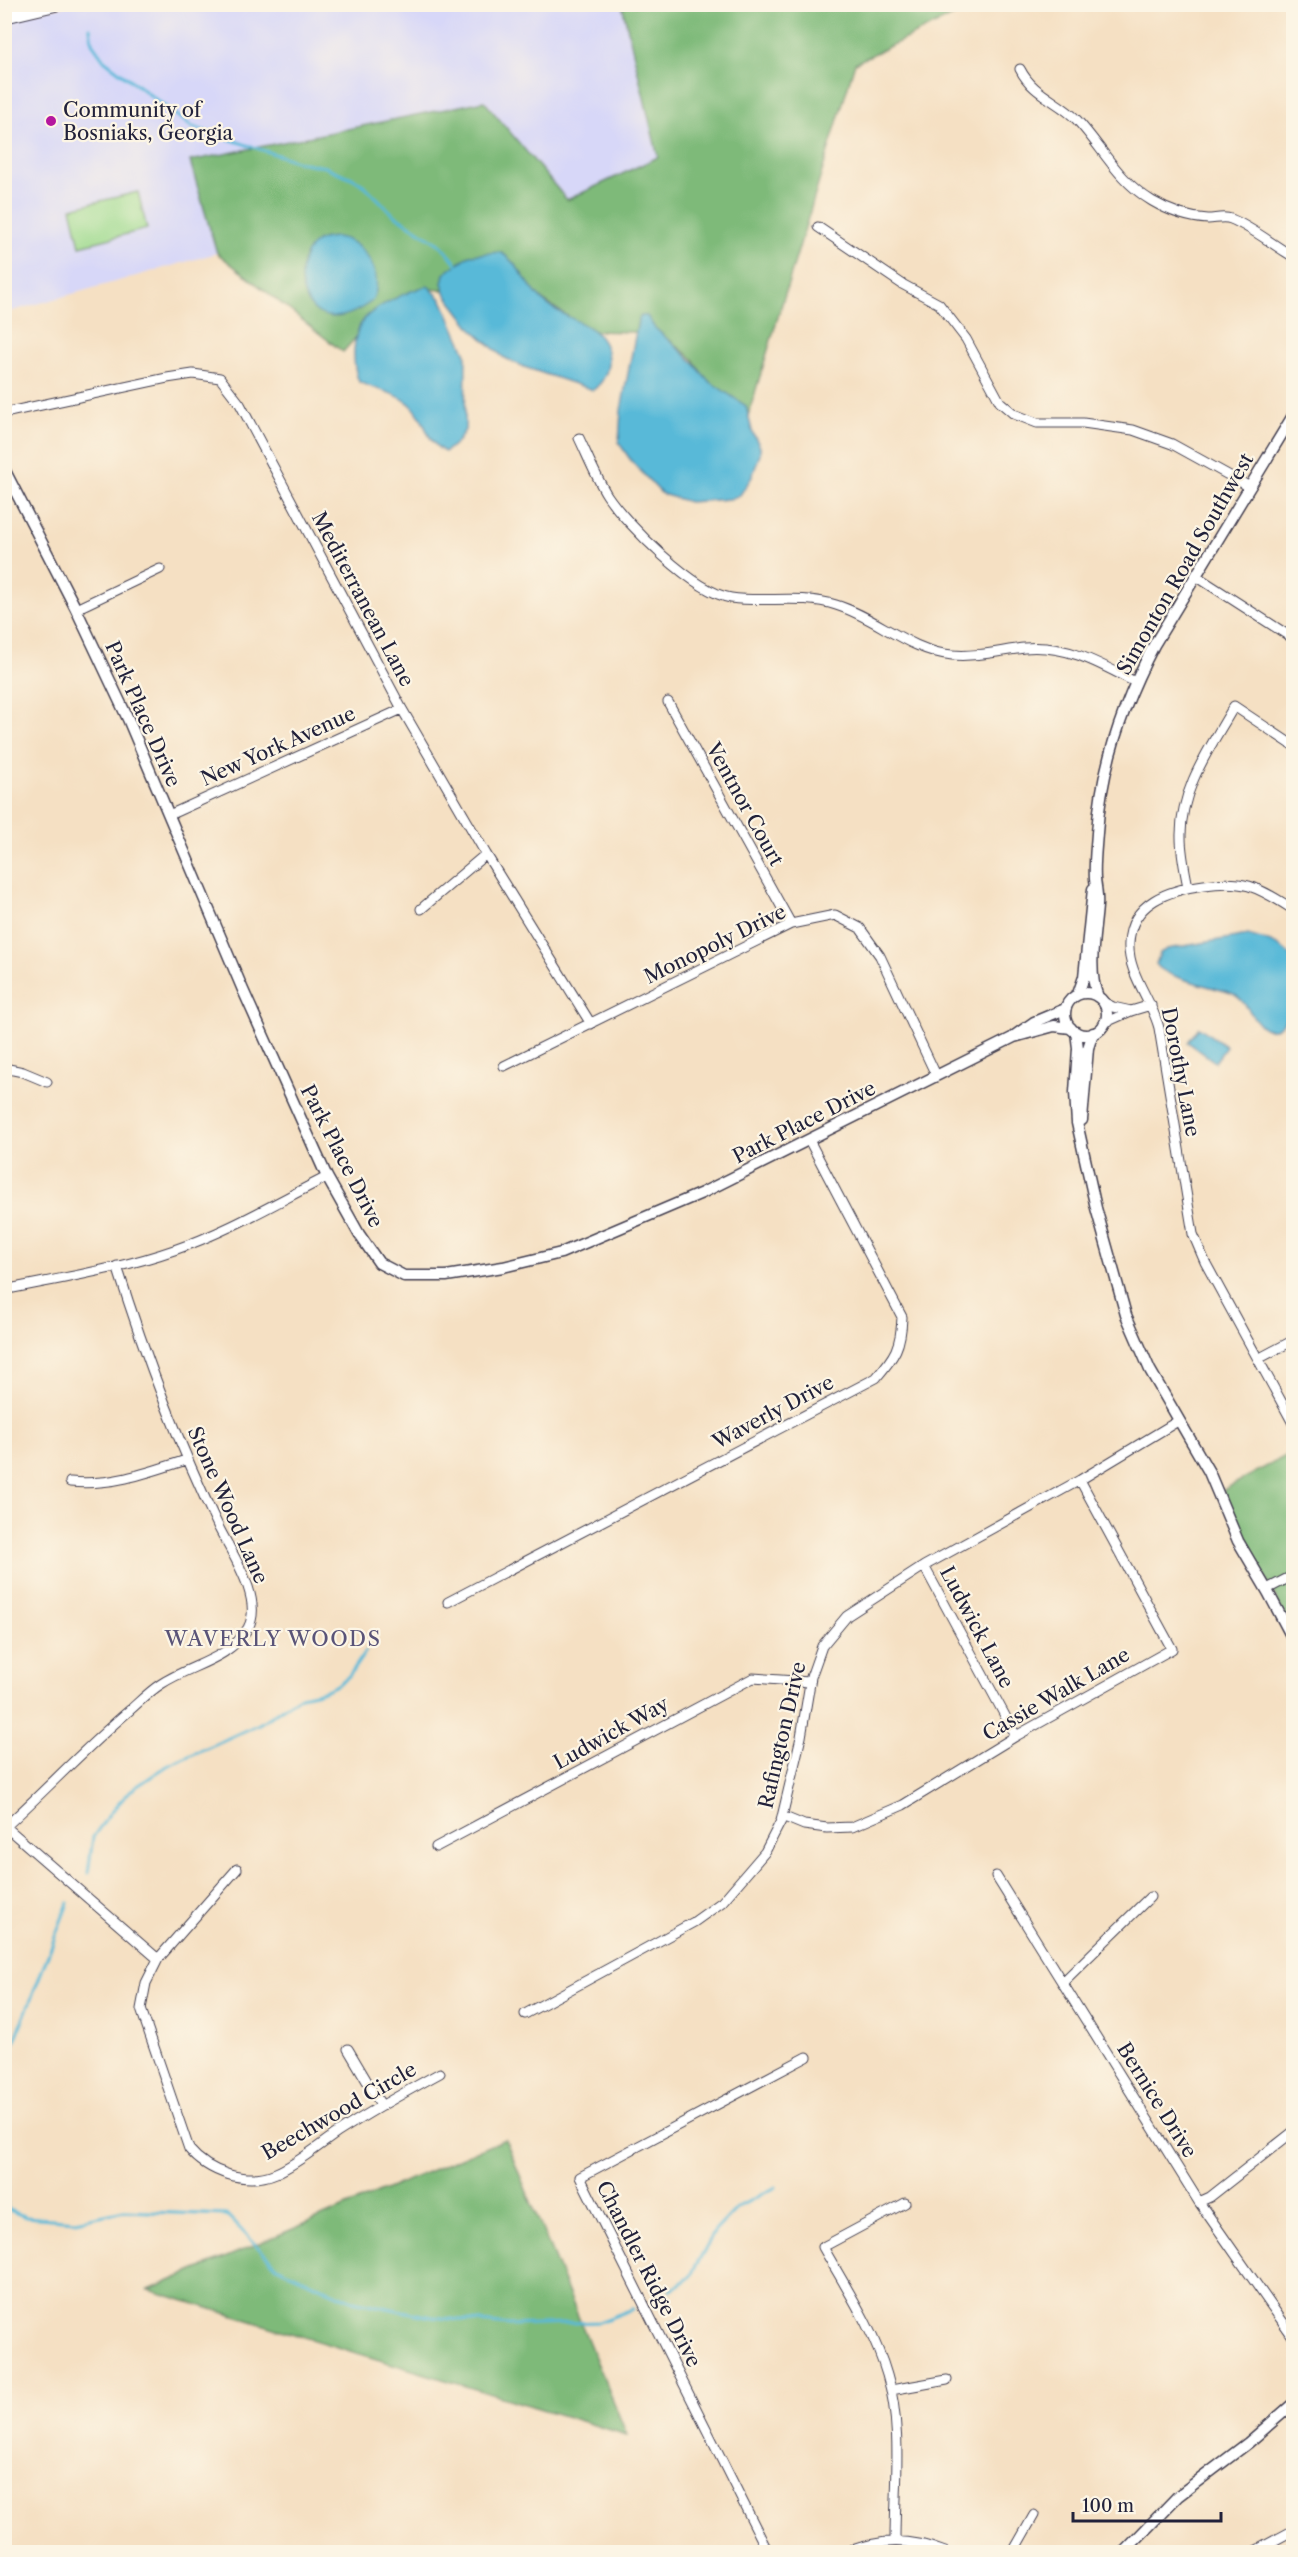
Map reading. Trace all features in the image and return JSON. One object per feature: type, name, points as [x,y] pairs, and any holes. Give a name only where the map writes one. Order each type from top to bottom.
[{"type":"main road","points":[[4,16],[55,4]]},
{"type":"street","points":[[1020,69],[1034,90],[1076,118],[1108,162],[1129,185],[1152,201],[1179,214],[1208,219],[1228,218],[1293,257]]},
{"type":"street","points":[[818,227],[902,284],[939,304],[966,339],[1000,402],[1014,414],[1037,423],[1083,423],[1133,430],[1172,444],[1250,487]]},
{"type":"street","name":"Mediterranean Lane","points":[[4,413],[167,378],[193,374],[220,378],[240,404],[402,709],[486,854],[591,1024]]},
{"type":"street","name":"Simonton Road Southwest","points":[[1078,994],[1084,976],[1102,791],[1114,736],[1135,682],[1293,414]]},
{"type":"street","points":[[579,438],[608,496],[635,530],[695,581],[718,594],[736,598],[802,600],[832,604],[860,614],[918,646],[949,655],[983,655],[1032,647],[1073,652],[1135,682]]},
{"type":"street","name":"Park Place Drive","points":[[4,469],[76,609],[169,815],[243,990],[327,1177],[358,1234],[379,1263],[404,1276],[446,1276],[503,1267],[561,1253],[702,1193],[1014,1037],[1058,1025],[1073,1030]]},
{"type":"street","points":[[76,609],[160,569]]},
{"type":"street","points":[[1196,576],[1293,639]]},
{"type":"street","name":"Ventnor Court","points":[[668,702],[791,924]]},
{"type":"street","points":[[1188,887],[1181,837],[1186,801],[1194,779],[1234,706],[1293,746]]},
{"type":"street","name":"New York Avenue","points":[[169,815],[402,709]]},
{"type":"street","points":[[420,909],[486,854]]},
{"type":"street","name":"Simonton Road Southwest","points":[[1095,877],[1098,902],[1093,979],[1101,999]]},
{"type":"street","name":"Dorothy Lane","points":[[1293,910],[1248,886],[1227,883],[1180,888],[1150,901],[1137,916],[1131,930],[1128,955],[1159,1028],[1193,1234],[1205,1262],[1293,1425]]},
{"type":"street","name":"Monopoly Drive","points":[[504,1066],[791,924],[835,915],[860,928],[880,957],[936,1075]]},
{"type":"street","points":[[1131,1011],[1113,1007],[1085,993],[1072,998],[1065,1009],[1065,1016],[1073,1030],[1078,1048],[1075,1092],[1077,1122],[1118,1294],[1139,1349],[1209,1472],[1238,1541],[1267,1589],[1293,1641]]},
{"type":"street","points":[[1101,999],[1107,1016],[1104,1023]]},
{"type":"street","points":[[1080,1133],[1088,1048],[1093,1033],[1104,1023],[1151,1005]]},
{"type":"street","name":"Park Place Drive","points":[[1014,1037],[1023,1028],[1065,1009]]},
{"type":"street","points":[[1073,1030],[1093,1033]]},
{"type":"street","points":[[4,1068],[23,1072],[47,1082]]},
{"type":"street","name":"Waverly Drive","points":[[448,1602],[876,1378],[894,1358],[901,1340],[902,1317],[808,1140]]},
{"type":"street","points":[[4,1290],[117,1266],[173,1251],[213,1234],[327,1177]]},
{"type":"street","name":"Stone Wood Lane","points":[[5,1827],[104,1732],[161,1683],[190,1668],[220,1657],[238,1641],[248,1628],[253,1615],[247,1583],[186,1460],[140,1340],[117,1266]]},
{"type":"street","points":[[1258,1359],[1293,1340]]},
{"type":"street","name":"Rafington Drive","points":[[525,2014],[694,1922],[722,1902],[765,1852],[782,1816],[801,1737],[810,1682],[822,1646],[846,1616],[924,1566],[1080,1480],[1178,1421]]},
{"type":"street","points":[[70,1482],[96,1484],[140,1476],[186,1460]]},
{"type":"street","name":"Cassie Walk Lane","points":[[782,1816],[804,1825],[827,1828],[852,1827],[903,1805],[1016,1736],[1172,1649],[1080,1480]]},
{"type":"street","name":"Ludwick Lane","points":[[924,1566],[1016,1736]]},
{"type":"street","points":[[1267,1589],[1293,1575]]},
{"type":"street","name":"Ludwick Way","points":[[436,1847],[753,1678],[810,1682]]},
{"type":"street","points":[[5,1827],[158,1959]]},
{"type":"street","name":"Beechwood Circle","points":[[237,1869],[158,1959],[146,1983],[141,2009],[189,2149],[200,2161],[218,2172],[236,2176],[275,2174],[381,2105],[440,2073]]},
{"type":"street","name":"Bernice Drive","points":[[996,1876],[1199,2202],[1293,2338]]},
{"type":"street","points":[[1063,1982],[1150,1897]]},
{"type":"street","points":[[348,2049],[381,2105]]},
{"type":"street","name":"Chandler Ridge Drive","points":[[768,2553],[580,2177],[807,2057]]},
{"type":"street","points":[[1199,2202],[1210,2197],[1293,2131]]},
{"type":"street","points":[[895,2540],[895,2414],[891,2390],[878,2347],[824,2247],[905,2203]]},
{"type":"street","points":[[891,2390],[947,2380]]},
{"type":"street","points":[[1124,2553],[1178,2496],[1248,2443],[1293,2403]]},
{"type":"street","points":[[1013,2553],[1034,2515]]},
{"type":"street","points":[[1253,2553],[1293,2530]]},
{"type":"street","points":[[846,2553],[870,2544],[895,2540],[924,2544],[945,2553]]},
{"type":"shaded area","points":[[75,4],[622,5],[658,157],[566,200],[484,101],[191,161],[217,253],[5,313],[5,18]]},
{"type":"green space","points":[[622,5],[975,5],[855,63],[741,439],[693,359],[668,339],[635,332],[590,331],[538,297],[428,289],[382,308],[343,352],[217,253],[190,161],[484,101],[567,200],[658,157]]},
{"type":"green space","points":[[138,192],[147,229],[80,246],[71,208]]},
{"type":"green space","points":[[1293,1452],[1293,1631],[1239,1529],[1223,1490]]},
{"type":"green space","points":[[505,2139],[627,2435],[149,2290]]},
{"type":"water","points":[[334,237],[354,243],[369,260],[374,270],[376,291],[372,301],[349,314],[330,317],[316,311],[306,299],[302,284],[302,268],[306,253],[316,242]]},
{"type":"water","points":[[500,252],[512,262],[542,300],[600,336],[608,358],[607,368],[602,380],[593,390],[524,367],[503,357],[473,330],[446,295],[442,283],[444,274],[470,255]]},
{"type":"water","points":[[428,286],[442,300],[466,354],[465,430],[458,441],[445,452],[434,443],[412,406],[394,395],[359,382],[354,358],[357,332],[370,313],[395,299]]},
{"type":"water","points":[[641,316],[647,316],[654,327],[691,360],[709,381],[746,406],[752,431],[760,447],[760,454],[752,477],[740,495],[730,499],[689,502],[662,494],[632,462],[619,443],[621,410],[638,321]]},
{"type":"water","points":[[1248,935],[1276,944],[1289,954],[1292,961],[1293,983],[1290,1007],[1281,1025],[1274,1029],[1262,1026],[1238,997],[1231,993],[1179,978],[1156,964],[1160,953],[1167,949]]},
{"type":"water","points":[[1199,1027],[1226,1047],[1215,1062],[1188,1042]]},
{"type":"waterway","points":[[90,28],[92,43],[104,60],[192,127],[299,162],[325,167],[352,178],[365,186],[393,214],[442,246],[457,264]]},
{"type":"waterway","points":[[88,1873],[93,1837],[130,1791],[167,1766],[259,1724],[301,1696],[324,1691],[337,1685],[349,1676],[366,1651]]},
{"type":"waterway","points":[[7,2208],[7,2101],[11,2051],[68,1903]]},
{"type":"waterway","points":[[669,2291],[689,2278],[715,2231],[738,2207],[776,2187]]},
{"type":"waterway","points":[[4,2211],[7,2209],[26,2217],[76,2221],[124,2211],[227,2215],[277,2267],[353,2301],[432,2317],[509,2325],[599,2322],[633,2309]]},
{"type":"place","name":"Community of Bosniaks, Georgia","points":[[51,121]]},
{"type":"district","name":"WAVERLY WOODS","points":[[273,1638]]}]
